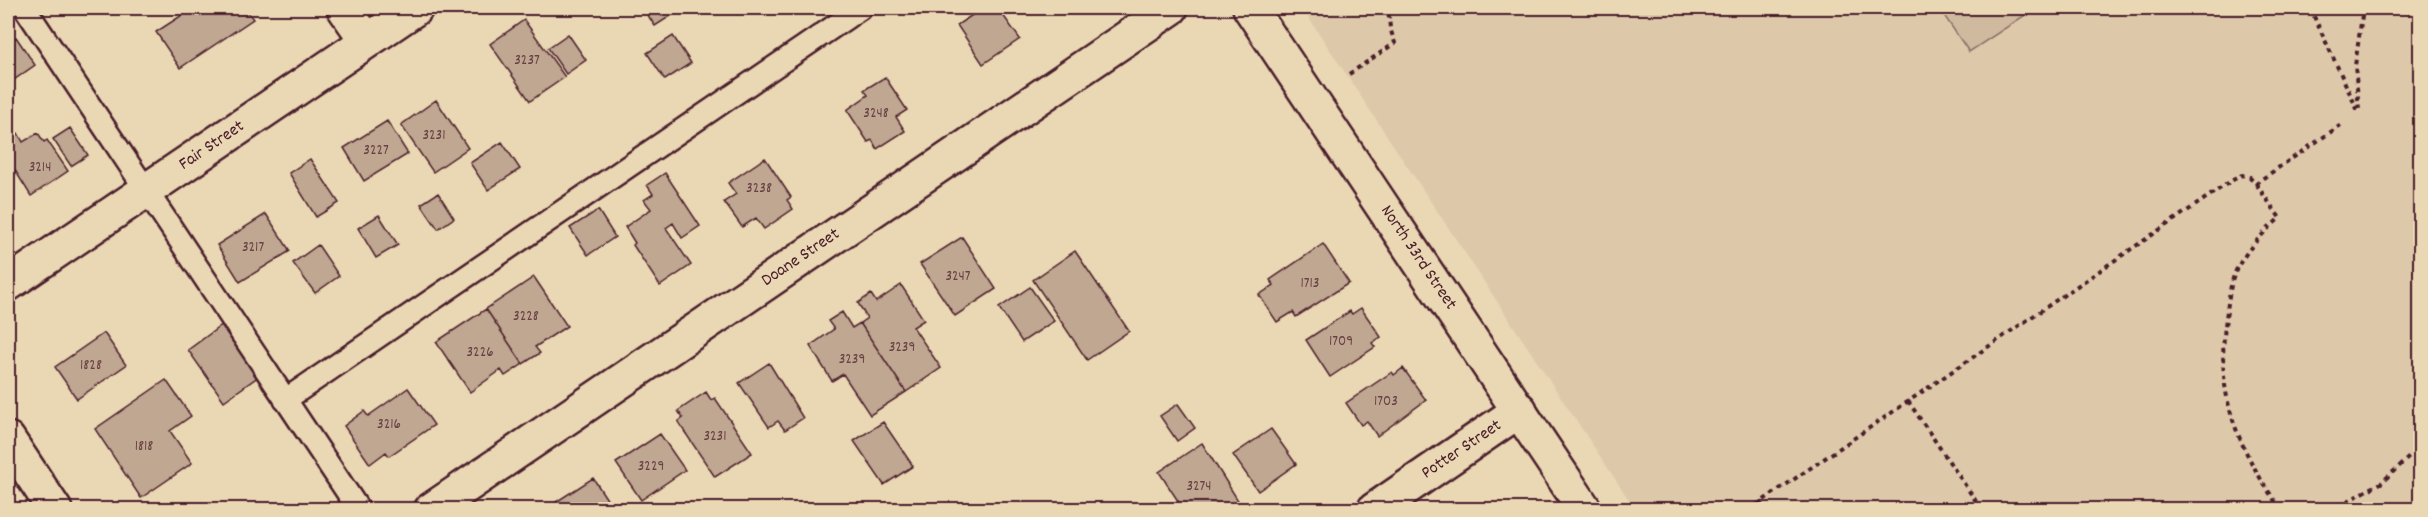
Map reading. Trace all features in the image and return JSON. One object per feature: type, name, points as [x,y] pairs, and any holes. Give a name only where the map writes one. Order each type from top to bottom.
[{"type":"street","points":[[344,8],[366,41]]},
{"type":"street","name":"Fair Street","points":[[8,284],[416,8]]},
{"type":"street","name":"Doane Street","points":[[431,510],[1171,8]]},
{"type":"street","name":"North 33rd Street","points":[[1250,8],[1585,510]]},
{"type":"street","name":"Potter Street","points":[[1374,510],[1520,410]]},
{"type":"street","points":[[8,439],[55,510]]},
{"type":"lane","points":[[25,8],[359,510]]},
{"type":"lane","points":[[285,400],[861,8]]},
{"type":"path","points":[[1349,74],[1395,43],[1390,28],[1388,8]]},
{"type":"path","points":[[2310,8],[2360,113],[2355,66],[2363,8]]},
{"type":"path","points":[[2256,183],[2341,125]]},
{"type":"path","points":[[1749,510],[2242,175],[2250,177],[2256,183],[2280,218],[2255,241],[2238,265],[2231,286],[2224,327],[2225,397],[2234,427],[2251,463],[2281,510]]},
{"type":"path","points":[[1908,401],[1982,510]]},
{"type":"path","points":[[2331,510],[2380,483],[2421,447]]},
{"type":"path","points":[[1760,502],[1765,510]]},
{"type":"shaded area","points":[[1302,8],[2420,8],[2420,509],[1635,509]]},
{"type":"shaded area","points":[[1939,8],[2036,8],[1969,52]]},
{"type":"building","points":[[193,8],[245,8],[253,19],[180,68],[156,32]]},
{"type":"building","points":[[643,8],[683,8],[655,26]]},
{"type":"building","points":[[983,8],[998,8],[1020,39],[983,64],[957,25]]},
{"type":"building","points":[[524,20],[565,77],[530,101],[490,44]]},
{"type":"building","points":[[568,34],[586,60],[566,74],[548,48]]},
{"type":"building","points":[[673,36],[691,63],[665,80],[647,53]]},
{"type":"building","points":[[16,37],[35,65],[8,84],[8,43]]},
{"type":"building","points":[[885,77],[907,110],[896,117],[905,131],[877,149],[872,140],[868,142],[847,110],[868,95],[864,90]]},
{"type":"building","points":[[436,100],[468,148],[433,172],[401,125]]},
{"type":"building","points":[[387,121],[408,154],[364,181],[344,148]]},
{"type":"building","points":[[70,128],[88,155],[71,166],[53,139]]},
{"type":"building","points":[[18,133],[23,142],[38,133],[44,142],[47,140],[68,171],[31,196],[11,164],[14,162],[8,153],[8,140]]},
{"type":"building","points":[[502,142],[520,169],[488,190],[470,163]]},
{"type":"building","points":[[765,158],[791,197],[787,200],[793,209],[764,229],[756,218],[742,227],[724,202],[736,194],[728,183]]},
{"type":"building","points":[[310,159],[339,203],[316,217],[289,173]]},
{"type":"building","points":[[665,173],[700,226],[682,238],[673,223],[666,228],[691,265],[660,286],[633,245],[635,243],[625,227],[651,209],[644,200],[653,194],[647,185]]},
{"type":"building","points":[[438,193],[454,218],[438,229],[421,204]]},
{"type":"building","points":[[598,210],[615,237],[588,255],[570,228]]},
{"type":"building","points":[[266,214],[290,251],[240,282],[217,245]]},
{"type":"building","points":[[379,215],[398,245],[376,258],[358,228]]},
{"type":"building","points":[[962,237],[996,289],[955,316],[920,264]]},
{"type":"building","points":[[1323,244],[1349,283],[1296,317],[1293,312],[1277,322],[1259,295],[1274,285],[1270,280]]},
{"type":"building","points":[[318,245],[339,276],[315,293],[293,263]]},
{"type":"building","points":[[1075,251],[1129,331],[1087,360],[1033,280]]},
{"type":"building","points":[[534,277],[567,326],[535,347],[540,353],[523,364],[486,309]]},
{"type":"building","points":[[901,285],[924,320],[913,327],[941,368],[906,392],[860,323],[867,318],[858,303],[871,294],[876,302]]},
{"type":"building","points":[[1030,287],[1054,321],[1022,342],[999,308]]},
{"type":"building","points":[[1361,308],[1381,337],[1372,343],[1375,347],[1330,377],[1306,340],[1350,311],[1352,314]]},
{"type":"building","points":[[486,309],[523,364],[505,376],[501,370],[470,392],[436,342]]},
{"type":"building","points":[[842,312],[852,328],[860,323],[906,392],[870,415],[843,374],[832,381],[810,346],[834,329],[828,321]]},
{"type":"building","points":[[223,324],[259,376],[224,401],[188,350]]},
{"type":"building","points":[[104,333],[126,365],[77,399],[55,367]]},
{"type":"building","points":[[769,363],[803,418],[785,430],[778,421],[769,427],[739,383]]},
{"type":"building","points":[[1403,368],[1426,400],[1377,436],[1367,421],[1361,425],[1346,403],[1392,372],[1394,375]]},
{"type":"building","points":[[166,380],[191,416],[170,431],[192,463],[141,498],[95,429]]},
{"type":"building","points":[[408,388],[434,425],[389,456],[386,452],[370,464],[344,426],[364,411],[368,416]]},
{"type":"building","points":[[706,392],[711,400],[715,398],[752,453],[715,477],[678,422],[683,418],[678,411]]},
{"type":"building","points":[[1178,404],[1195,428],[1177,441],[1160,416]]},
{"type":"building","points":[[883,422],[913,466],[884,485],[854,441]]},
{"type":"building","points":[[1271,429],[1296,464],[1258,491],[1233,455]]},
{"type":"building","points":[[660,434],[685,470],[641,500],[616,463]]},
{"type":"building","points":[[1202,443],[1239,502],[1228,510],[1184,510],[1159,472]]},
{"type":"building","points":[[593,478],[614,510],[561,510],[556,502]]}]
